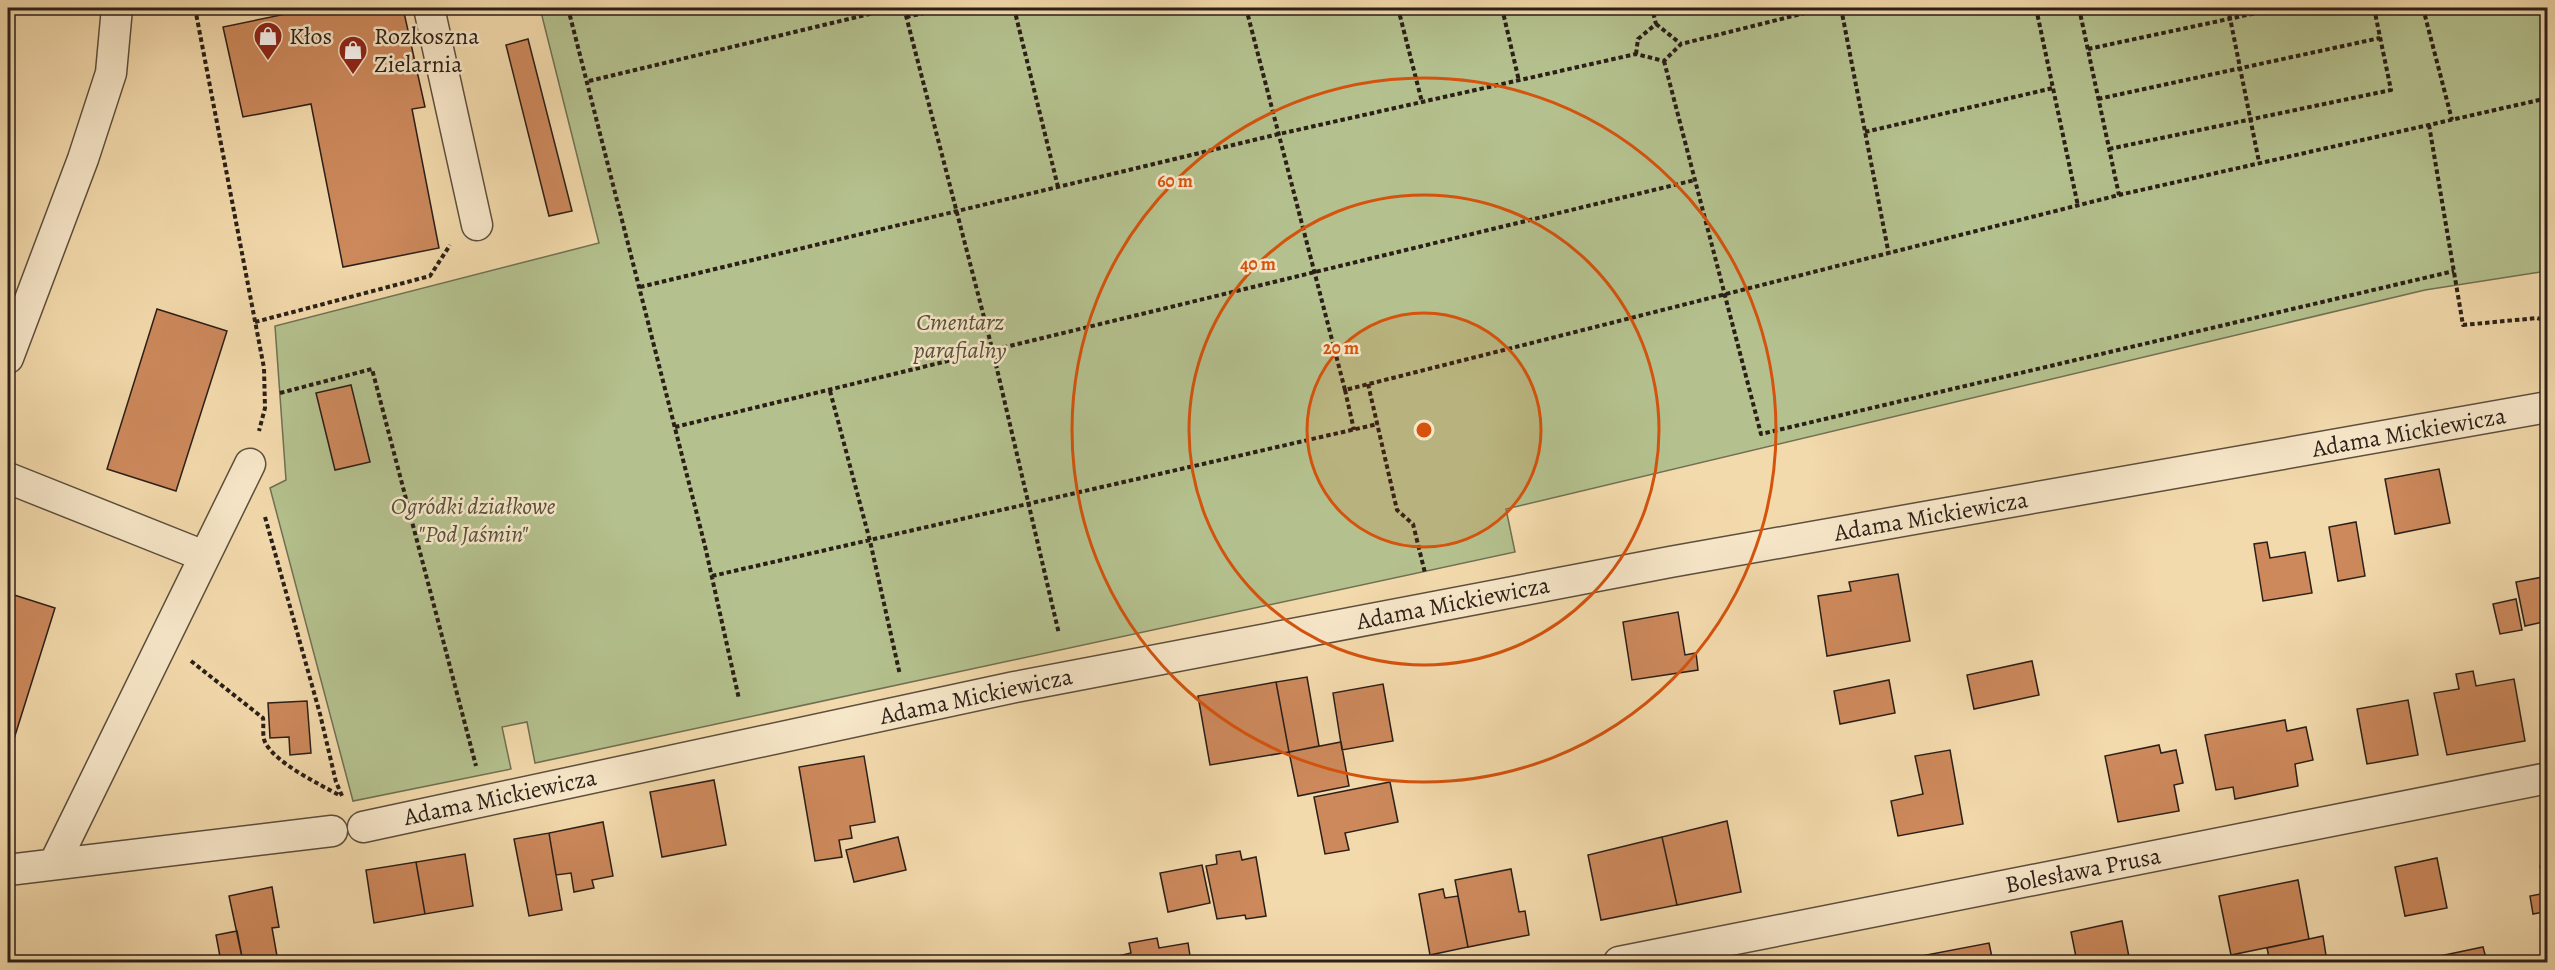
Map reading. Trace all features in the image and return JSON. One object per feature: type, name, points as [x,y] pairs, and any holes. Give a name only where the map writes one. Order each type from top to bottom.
[{"type":"street","points":[[8,358],[83,159],[111,73],[117,8]]},
{"type":"street","points":[[429,8],[466,231]]},
{"type":"street","name":"Adama Mickiewicza","points":[[363,826],[1039,682],[1670,562],[2547,407]]},
{"type":"street","points":[[55,862],[250,464]]},
{"type":"street","points":[[8,478],[204,556]]},
{"type":"street","name":"Bolesława Prusa","points":[[1619,963],[2547,778]]},
{"type":"street","points":[[8,870],[55,862],[332,831]]},
{"type":"path","points":[[195,8],[264,368],[265,408],[250,464],[341,796],[363,826]]},
{"type":"path","points":[[568,8],[589,81],[712,576],[739,699]]},
{"type":"path","points":[[589,81],[895,8]]},
{"type":"path","points":[[904,8],[993,352],[1059,634]]},
{"type":"path","points":[[906,17],[947,8]]},
{"type":"path","points":[[1014,8],[1058,187]]},
{"type":"path","points":[[1246,8],[1354,430]]},
{"type":"path","points":[[1398,8],[1422,102]]},
{"type":"path","points":[[1502,8],[1519,81]]},
{"type":"path","points":[[1652,8],[1656,24],[1682,44]]},
{"type":"path","points":[[1664,61],[1682,44],[1825,8]]},
{"type":"path","points":[[1841,8],[1889,255]]},
{"type":"path","points":[[2036,8],[2078,206]]},
{"type":"path","points":[[2079,8],[2119,195]]},
{"type":"path","points":[[2228,8],[2259,162]]},
{"type":"path","points":[[2088,49],[2280,8]]},
{"type":"path","points":[[2109,149],[2391,90],[2374,8]]},
{"type":"path","points":[[2423,8],[2452,120]]},
{"type":"path","points":[[1636,54],[1638,39],[1656,24]]},
{"type":"path","points":[[2098,99],[2380,38]]},
{"type":"path","points":[[640,287],[1279,134],[1636,54],[1664,61]]},
{"type":"path","points":[[1664,61],[1761,434],[2454,271]]},
{"type":"path","points":[[1865,132],[2053,88]]},
{"type":"path","points":[[1345,390],[1889,255],[2119,195],[2547,98]]},
{"type":"path","points":[[2429,125],[2463,325],[2537,318],[2547,321]]},
{"type":"path","points":[[675,427],[993,352],[1695,180]]},
{"type":"path","points":[[255,322],[430,276],[466,231]]},
{"type":"path","points":[[280,393],[372,369],[478,776]]},
{"type":"path","points":[[1368,384],[1398,510],[1413,524],[1425,574]]},
{"type":"path","points":[[830,391],[870,541],[901,678]]},
{"type":"path","points":[[712,576],[1378,424]]},
{"type":"path","points":[[165,640],[263,718],[264,741],[288,765],[341,796]]},
{"type":"green space","name":"Cmentarz parafialny","points":[[540,8],[2547,8],[2547,271],[2425,290],[1506,509],[1515,552],[535,763],[527,722],[502,727],[511,769],[353,801],[270,488],[286,480],[275,326],[599,243]]},
{"type":"building","points":[[315,8],[403,8],[425,107],[412,109],[439,248],[343,267],[311,104],[243,117],[223,27]]},
{"type":"building","points":[[528,39],[572,211],[549,216],[506,45]]},
{"type":"building","points":[[157,309],[227,331],[176,491],[107,469]]},
{"type":"building","points":[[351,385],[370,462],[335,470],[316,393]]},
{"type":"building","points":[[2439,469],[2450,523],[2395,534],[2385,479]]},
{"type":"building","points":[[2356,522],[2365,576],[2338,581],[2329,527]]},
{"type":"building","points":[[2267,542],[2270,558],[2305,552],[2312,593],[2263,601],[2254,544]]},
{"type":"building","points":[[1898,574],[1910,641],[1827,656],[1818,596],[1851,591],[1849,582]]},
{"type":"building","points":[[2548,576],[2548,621],[2525,626],[2516,582]]},
{"type":"building","points":[[8,593],[55,608],[8,758]]},
{"type":"building","points":[[2516,599],[2522,630],[2500,634],[2493,604]]},
{"type":"building","points":[[1678,612],[1685,655],[1696,653],[1698,670],[1632,680],[1623,622]]},
{"type":"building","points":[[2032,661],[2039,695],[1974,709],[1967,675]]},
{"type":"building","points":[[2473,671],[2476,686],[2514,679],[2525,741],[2447,755],[2434,693],[2459,689],[2456,674]]},
{"type":"building","points":[[1307,677],[1319,746],[1289,752],[1276,682]]},
{"type":"building","points":[[1889,680],[1895,713],[1840,724],[1834,691]]},
{"type":"building","points":[[1276,682],[1289,752],[1210,765],[1198,696]]},
{"type":"building","points":[[1383,684],[1393,741],[1342,750],[1333,693]]},
{"type":"building","points":[[2408,700],[2418,755],[2367,764],[2357,709]]},
{"type":"building","points":[[307,701],[311,753],[290,755],[289,737],[270,738],[268,703]]},
{"type":"building","points":[[2285,720],[2287,731],[2306,727],[2313,760],[2295,764],[2298,786],[2235,799],[2233,787],[2216,790],[2205,735]]},
{"type":"building","points":[[1341,742],[1349,786],[1298,796],[1289,752]]},
{"type":"building","points":[[2159,745],[2161,753],[2176,750],[2183,783],[2174,785],[2179,811],[2118,822],[2105,756]]},
{"type":"building","points":[[1950,750],[1963,824],[1898,836],[1891,801],[1923,794],[1915,756]]},
{"type":"building","points":[[864,756],[875,822],[850,826],[852,838],[839,840],[842,857],[815,861],[799,767]]},
{"type":"building","points":[[714,780],[726,845],[662,857],[650,792]]},
{"type":"building","points":[[1390,782],[1398,822],[1345,833],[1349,850],[1325,854],[1314,797]]},
{"type":"building","points":[[1727,821],[1741,892],[1677,905],[1662,837]]},
{"type":"building","points":[[603,822],[613,876],[592,880],[594,888],[574,892],[571,873],[556,875],[549,833]]},
{"type":"building","points":[[549,833],[562,910],[529,916],[514,839]]},
{"type":"building","points":[[898,837],[906,870],[854,882],[846,850]]},
{"type":"building","points":[[1662,837],[1677,905],[1601,920],[1588,855]]},
{"type":"building","points":[[1240,851],[1242,860],[1256,857],[1266,916],[1246,919],[1245,915],[1217,919],[1206,866],[1217,864],[1216,855]]},
{"type":"building","points":[[465,854],[473,906],[425,914],[416,862]]},
{"type":"building","points":[[2437,858],[2447,908],[2405,916],[2395,867]]},
{"type":"building","points":[[416,862],[425,914],[374,923],[366,870]]},
{"type":"building","points":[[1202,865],[1210,903],[1168,912],[1160,873]]},
{"type":"building","points":[[2548,865],[2548,893],[2546,893],[2540,866]]},
{"type":"building","points":[[1511,869],[1519,912],[1525,911],[1529,935],[1468,947],[1455,880]]},
{"type":"building","points":[[2298,880],[2309,939],[2231,955],[2219,896]]},
{"type":"building","points":[[272,887],[279,927],[272,928],[277,956],[243,962],[229,896]]},
{"type":"building","points":[[1443,889],[1445,898],[1458,896],[1468,947],[1430,955],[1419,894]]},
{"type":"building","points":[[2546,893],[2548,911],[2533,914],[2530,896]]},
{"type":"building","points":[[2122,921],[2130,962],[2077,962],[2071,932]]},
{"type":"building","points":[[237,931],[243,962],[221,962],[216,935]]},
{"type":"building","points":[[2323,936],[2327,962],[2270,962],[2267,948]]},
{"type":"building","points":[[1157,938],[1159,948],[1188,943],[1191,962],[1115,962],[1114,957],[1131,953],[1129,943]]},
{"type":"building","points":[[1989,943],[1993,962],[1923,962],[1921,956]]},
{"type":"building","points":[[2483,947],[2487,962],[2437,962],[2435,957]]},
{"type":"place","name":"Kłos","points":[[268,62]]},
{"type":"place","name":"Rozkoszna Zielarnia","points":[[353,76]]},
{"type":"park label","name":"Ogródki działkowe \"Pod Jaśmin\"","points":[[473,520]]}]
